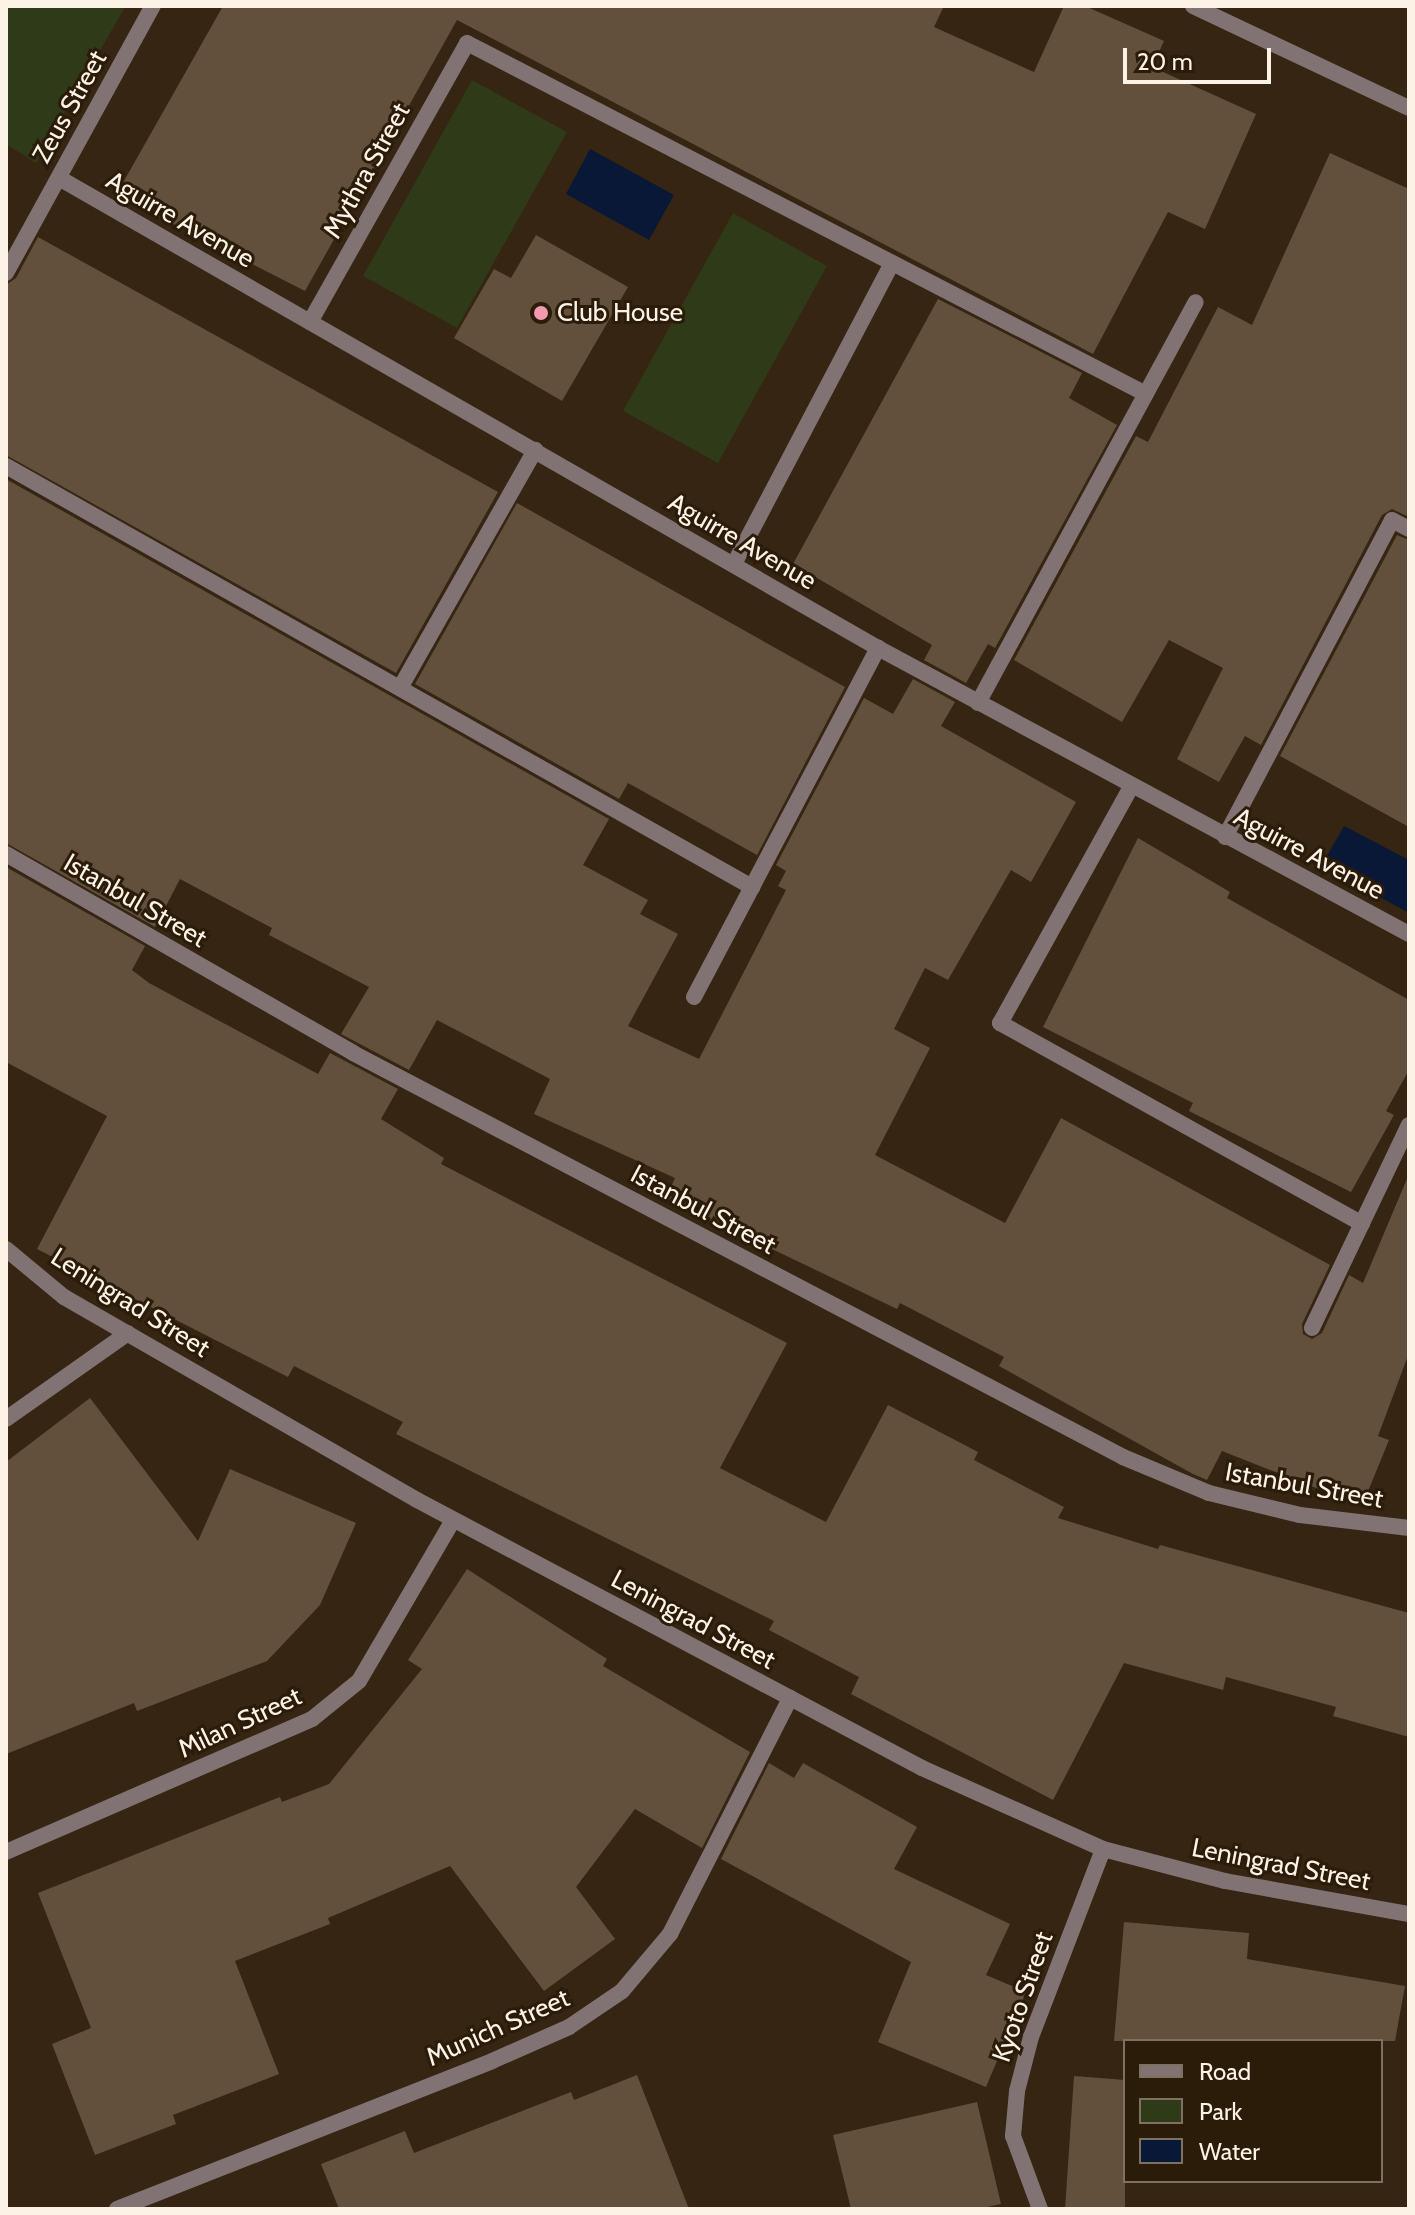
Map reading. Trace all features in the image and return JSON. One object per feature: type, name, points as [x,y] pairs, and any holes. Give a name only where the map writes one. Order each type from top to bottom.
[{"type":"street","name":"Zeus Street","points":[[6,273],[151,6]]},
{"type":"street","points":[[1193,6],[1409,108]]},
{"type":"street","name":"Mythra Street","points":[[310,322],[467,43],[892,263]]},
{"type":"street","name":"Aguirre Avenue","points":[[59,178],[878,648],[1131,787],[1409,934]]},
{"type":"street","points":[[734,564],[892,263],[1146,394]]},
{"type":"street","points":[[978,703],[1196,302]]},
{"type":"street","points":[[400,688],[535,450]]},
{"type":"street","points":[[6,466],[752,887]]},
{"type":"street","points":[[1225,837],[1392,520],[1409,529]]},
{"type":"street","points":[[694,997],[878,648]]},
{"type":"street","points":[[1131,787],[1000,1023],[1362,1224]]},
{"type":"street","name":"Istanbul Street","points":[[6,854],[353,1053],[1123,1457],[1209,1493],[1300,1515],[1409,1528]]},
{"type":"street","points":[[1312,1328],[1409,1125]]},
{"type":"street","name":"Leningrad Street","points":[[6,1249],[64,1297],[453,1520],[922,1768],[1103,1849],[1225,1881],[1409,1914]]},
{"type":"street","points":[[6,1419],[128,1333]]},
{"type":"street","name":"Milan Street","points":[[6,1852],[312,1719],[359,1681],[453,1520]]},
{"type":"street","name":"Munich Street","points":[[117,2209],[505,2055],[569,2027],[622,1991],[670,1934],[790,1698]]},
{"type":"street","name":"Kyoto Street","points":[[1040,2209],[1013,2136],[1017,2091],[1031,2037],[1103,1849]]},
{"type":"green space","points":[[6,6],[125,7],[36,163],[6,144]]},
{"type":"green space","points":[[472,80],[567,132],[457,328],[363,276]]},
{"type":"green space","points":[[733,213],[827,266],[718,463],[623,411]]},
{"type":"water","points":[[590,149],[674,195],[649,240],[566,194]]},
{"type":"water","points":[[1344,826],[1409,860],[1409,913],[1322,865]]},
{"type":"building","points":[[223,6],[944,6],[934,27],[1034,72],[1064,6],[1085,6],[1164,41],[1152,67],[1256,114],[1205,229],[1168,212],[1093,354],[457,20],[305,291],[116,195]]},
{"type":"building","points":[[1330,153],[1409,189],[1409,517],[1392,509],[1382,515],[1261,745],[1245,736],[1219,782],[1177,759],[1223,668],[1169,640],[1122,722],[1014,660],[1136,436],[1148,442],[1218,307],[1252,325]]},
{"type":"building","name":"Club House","points":[[536,235],[628,287],[562,401],[454,338],[494,269],[511,278]]},
{"type":"building","points":[[38,237],[498,492],[396,673],[6,455],[6,285],[16,278]]},
{"type":"building","points":[[938,299],[1082,373],[1069,398],[1117,425],[995,648],[988,644],[966,683],[924,660],[932,645],[793,564]]},
{"type":"building","points":[[6,479],[609,819],[583,865],[648,900],[640,914],[678,934],[628,1026],[699,1059],[786,890],[778,886],[786,871],[776,865],[864,698],[893,714],[913,679],[955,702],[941,726],[1076,802],[1031,882],[1011,870],[948,980],[925,968],[894,1029],[930,1048],[875,1155],[1005,1223],[1061,1118],[1330,1265],[1302,1324],[1303,1334],[1312,1339],[1322,1333],[1349,1275],[1363,1283],[1409,1174],[1409,1353],[1378,1436],[1389,1440],[1362,1506],[1222,1451],[1207,1480],[1193,1474],[999,1366],[1004,1357],[900,1303],[897,1309],[666,1198],[675,1178],[534,1114],[550,1079],[437,1020],[409,1070],[341,1034],[369,987],[269,935],[272,928],[180,879],[155,927],[6,843]]},
{"type":"building","points":[[517,503],[845,687],[757,855],[628,783],[619,799],[415,684]]},
{"type":"building","points":[[1397,535],[1409,540],[1409,827],[1280,756]]},
{"type":"building","points":[[1138,838],[1230,892],[1227,898],[1409,1000],[1409,1070],[1386,1111],[1394,1115],[1351,1192],[1189,1111],[1193,1103],[1043,1027]]},
{"type":"building","points":[[6,867],[145,946],[132,970],[149,983],[318,1074],[330,1053],[398,1089],[381,1119],[444,1158],[441,1164],[787,1343],[720,1468],[826,1522],[888,1405],[978,1452],[974,1460],[1064,1507],[1058,1518],[1158,1549],[1160,1545],[1409,1613],[1409,1737],[1333,1716],[1336,1707],[1226,1677],[1223,1690],[1124,1663],[1053,1800],[851,1694],[859,1677],[769,1630],[774,1621],[396,1434],[403,1422],[294,1366],[288,1377],[37,1249],[107,1116],[6,1062]]},
{"type":"building","points":[[90,1398],[198,1541],[230,1469],[356,1523],[320,1605],[267,1661],[137,1711],[134,1703],[6,1754],[6,1462]]},
{"type":"building","points":[[467,1569],[607,1659],[603,1666],[750,1752],[702,1848],[635,1809],[576,1887],[615,1939],[544,1991],[450,1866],[328,1918],[330,1924],[235,1961],[279,2074],[173,2115],[176,2124],[95,2155],[52,2044],[91,2028],[38,1893],[280,1797],[282,1802],[329,1784],[422,1669],[408,1660]]},
{"type":"building","points":[[769,1763],[794,1778],[803,1763],[917,1827],[894,1869],[1010,1924],[986,1975],[1026,1992],[986,2087],[878,2042],[911,1962],[721,1859]]},
{"type":"building","points":[[1124,1922],[1249,1933],[1247,1959],[1405,1986],[1395,2041],[1114,2041]]},
{"type":"building","points":[[637,2075],[689,2209],[339,2209],[321,2164],[405,2131],[414,2153],[571,2092],[574,2100]]},
{"type":"building","points":[[1074,2076],[1123,2080],[1125,2209],[1065,2209]]},
{"type":"building","points":[[977,2102],[1001,2204],[978,2209],[851,2209],[833,2135]]},
{"type":"place","name":"Club House","points":[[541,313]]}]
